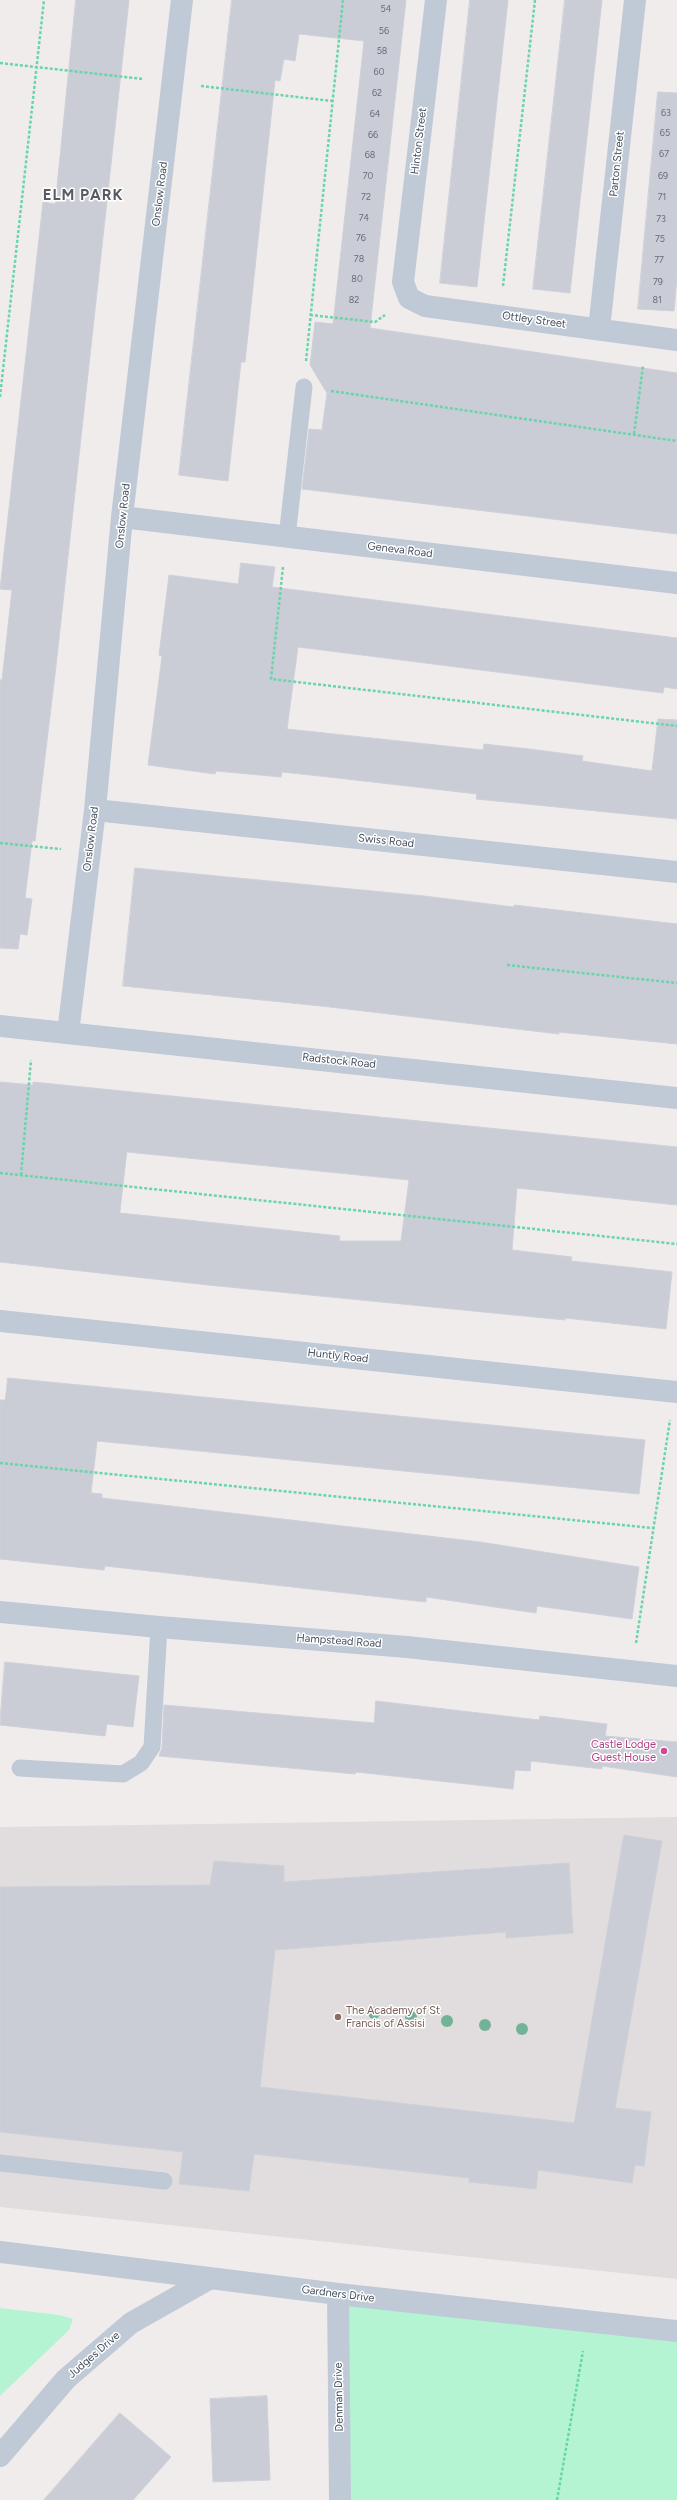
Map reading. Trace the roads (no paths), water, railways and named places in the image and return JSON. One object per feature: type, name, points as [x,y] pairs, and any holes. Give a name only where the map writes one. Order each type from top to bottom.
[{"type":"street","name":"Onslow Road","points":[[68,1033],[94,810],[122,517],[182,0]]},
{"type":"street","name":"Hinton Street","points":[[406,290],[436,0]]},
{"type":"street","name":"Parton Street","points":[[599,329],[635,0]]},
{"type":"street","name":"Ottley Street","points":[[406,290],[425,306],[677,340]]},
{"type":"street","name":"Geneva Road","points":[[122,517],[677,583]]},
{"type":"street","name":"Swiss Road","points":[[94,810],[677,872]]},
{"type":"street","name":"Radstock Road","points":[[0,1026],[677,1098]]},
{"type":"street","name":"Huntly Road","points":[[0,1321],[676,1392]]},
{"type":"street","name":"Hampstead Road","points":[[0,1612],[159,1627],[407,1647],[677,1676]]},
{"type":"street","name":"Gardners Drive","points":[[0,2252],[209,2279],[677,2331]]},
{"type":"street","name":"Judges Drive","points":[[0,2456],[66,2379],[131,2323],[209,2279]]},
{"type":"street","name":"Denman Drive","points":[[338,2294],[340,2500]]},
{"type":"lane","points":[[287,537],[304,387]]},
{"type":"lane","points":[[20,1768],[123,1774],[141,1763],[152,1748],[159,1627]]},
{"type":"lane","points":[[0,2163],[164,2180]]},
{"type":"place","name":"Castle Lodge Guest House","points":[[664,1751]]},
{"type":"place","name":"The Academy of St Francis of Assisi","points":[[338,2017]]},
{"type":"district","name":"ELM PARK","points":[[83,196]]}]
